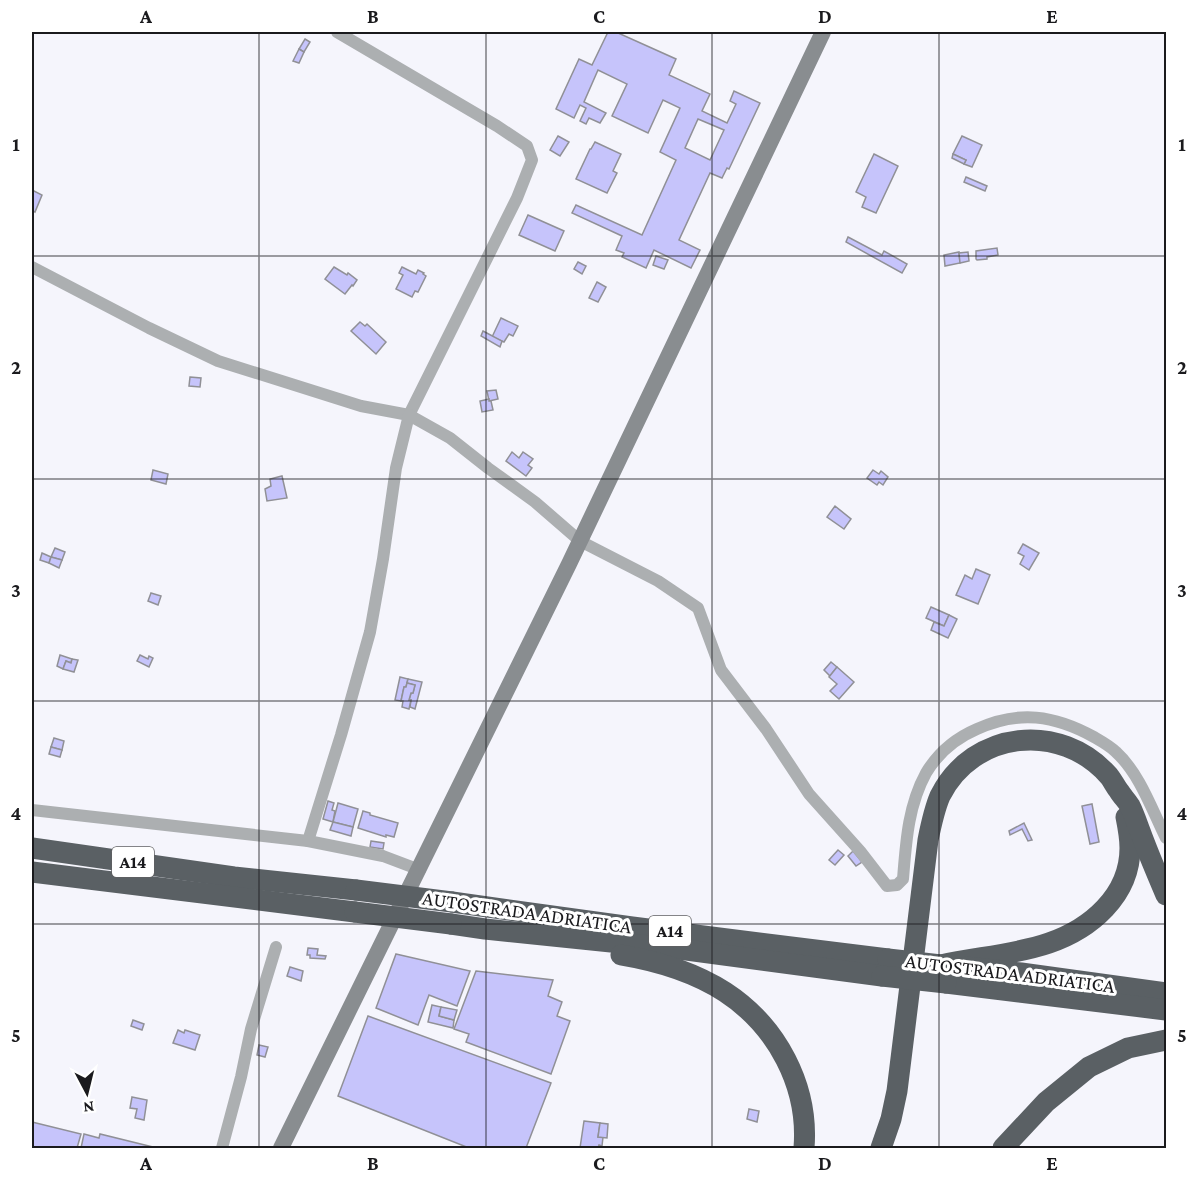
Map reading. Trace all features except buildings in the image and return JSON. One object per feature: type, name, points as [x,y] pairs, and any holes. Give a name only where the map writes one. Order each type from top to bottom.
[{"type":"highway","points":[[881,1149],[897,1091],[928,840],[940,796],[948,783],[967,763],[990,748],[1022,740],[1056,743],[1088,757],[1100,766],[1130,806],[1167,895]]},
{"type":"highway","points":[[944,974],[1067,936],[1082,928],[1108,906],[1118,892],[1126,872],[1130,851],[1126,816],[1118,790]]},
{"type":"highway","name":"AUTOSTRADA ADRIATICA","points":[[32,848],[234,877],[452,902],[632,927],[885,968]]},
{"type":"highway","name":"AUTOSTRADA ADRIATICA","points":[[32,872],[485,929],[944,974],[1167,1010]]},
{"type":"highway","name":"A14","points":[[485,929],[518,938],[636,957],[674,968],[726,993],[768,1030],[790,1067],[801,1100],[805,1135],[804,1149]]},
{"type":"highway","name":"AUTOSTRADA ADRIATICA","points":[[944,974],[1021,973],[1167,993]]},
{"type":"highway","points":[[1003,1149],[1046,1102],[1089,1067],[1128,1048],[1167,1040]]},
{"type":"main road","points":[[281,1149],[580,541],[823,32]]},
{"type":"street","points":[[308,841],[370,632],[396,468],[409,416],[517,198],[532,160],[527,146],[497,126],[337,32]]},
{"type":"street","points":[[32,267],[218,361],[361,406],[409,416],[450,438],[535,502],[580,541],[658,581],[698,608],[721,670],[766,729],[808,794],[860,851],[887,886],[897,885],[903,879],[907,827],[911,808],[927,772],[941,753],[964,735],[992,722],[1014,717],[1037,717],[1080,729],[1116,752],[1129,766],[1140,784],[1167,838]]},
{"type":"street","points":[[32,810],[308,841],[383,856],[420,870]]},
{"type":"street","points":[[222,1149],[251,1029],[276,947]]}]
